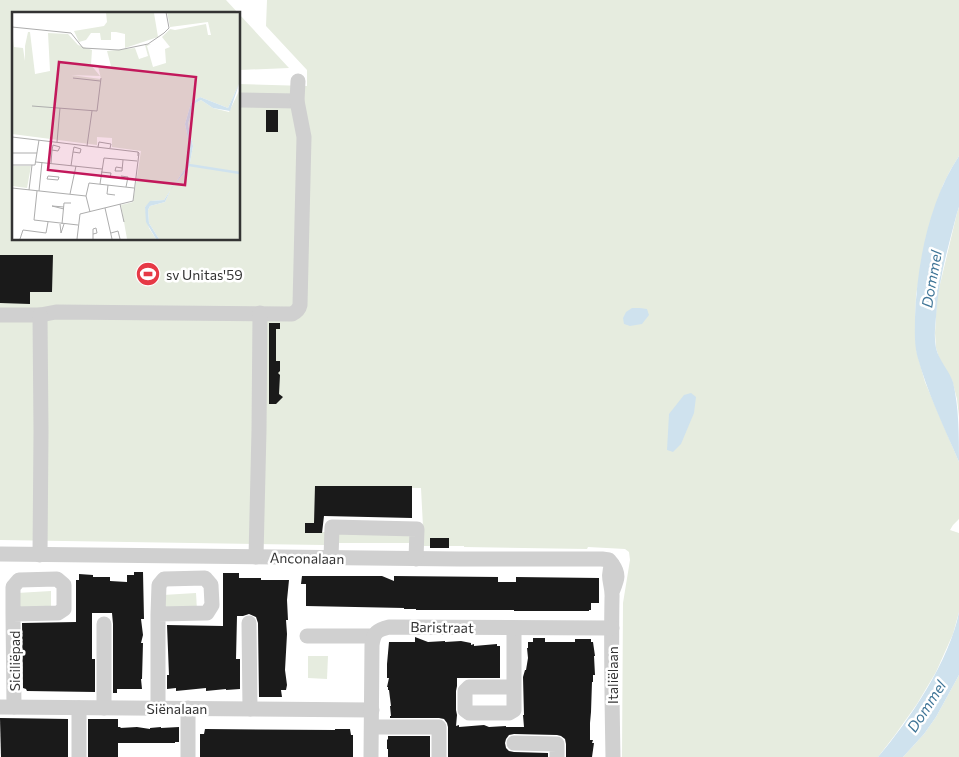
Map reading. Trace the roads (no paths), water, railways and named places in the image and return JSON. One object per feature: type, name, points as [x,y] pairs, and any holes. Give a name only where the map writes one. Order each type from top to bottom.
[{"type":"street","points":[[0,315],[40,315],[56,312],[292,314],[298,310],[300,305],[304,137],[297,101],[298,80]]},
{"type":"street","points":[[240,100],[297,101]]},
{"type":"street","points":[[256,557],[260,313]]},
{"type":"street","points":[[40,315],[40,555]]},
{"type":"street","points":[[331,558],[332,527],[417,529],[416,559]]},
{"type":"street","name":"Anconalaan","points":[[0,554],[416,559],[602,559],[609,560],[612,564]]},
{"type":"street","name":"Italiëlaan","points":[[612,564],[617,571],[617,582],[612,592],[612,757]]},
{"type":"street","name":"Siciliëpad","points":[[7,707],[13,614]]},
{"type":"street","points":[[158,614],[158,708]]},
{"type":"street","points":[[250,623],[250,709]]},
{"type":"street","points":[[104,624],[104,708]]},
{"type":"street","name":"Baristraat","points":[[306,636],[373,636],[379,629],[389,627],[612,628]]},
{"type":"street","points":[[514,628],[514,687]]},
{"type":"street","points":[[371,757],[373,636]]},
{"type":"street","name":"Siënalaan","points":[[7,707],[372,710]]},
{"type":"street","points":[[79,708],[79,757]]},
{"type":"street","points":[[188,708],[188,757]]},
{"type":"street","points":[[372,727],[439,728],[439,757]]},
{"type":"street","points":[[514,743],[557,744],[557,757]]},
{"type":"water","name":"Dommel","points":[[959,156],[959,207],[941,278],[937,304],[935,344],[937,353],[953,382],[958,422],[959,462],[921,369],[916,350],[915,317],[918,276],[926,233],[940,193]]},
{"type":"water","points":[[632,308],[647,309],[649,315],[642,324],[630,326],[624,324],[623,318],[626,312]]},
{"type":"water","points":[[691,393],[696,397],[694,413],[681,444],[673,452],[667,450],[669,414],[684,395]]},
{"type":"water","name":"Dommel","points":[[959,612],[959,675],[936,717],[924,734],[903,757],[878,757],[927,689],[947,650]]},
{"type":"place","name":"sv Unitas'59","points":[[148,274]]}]
